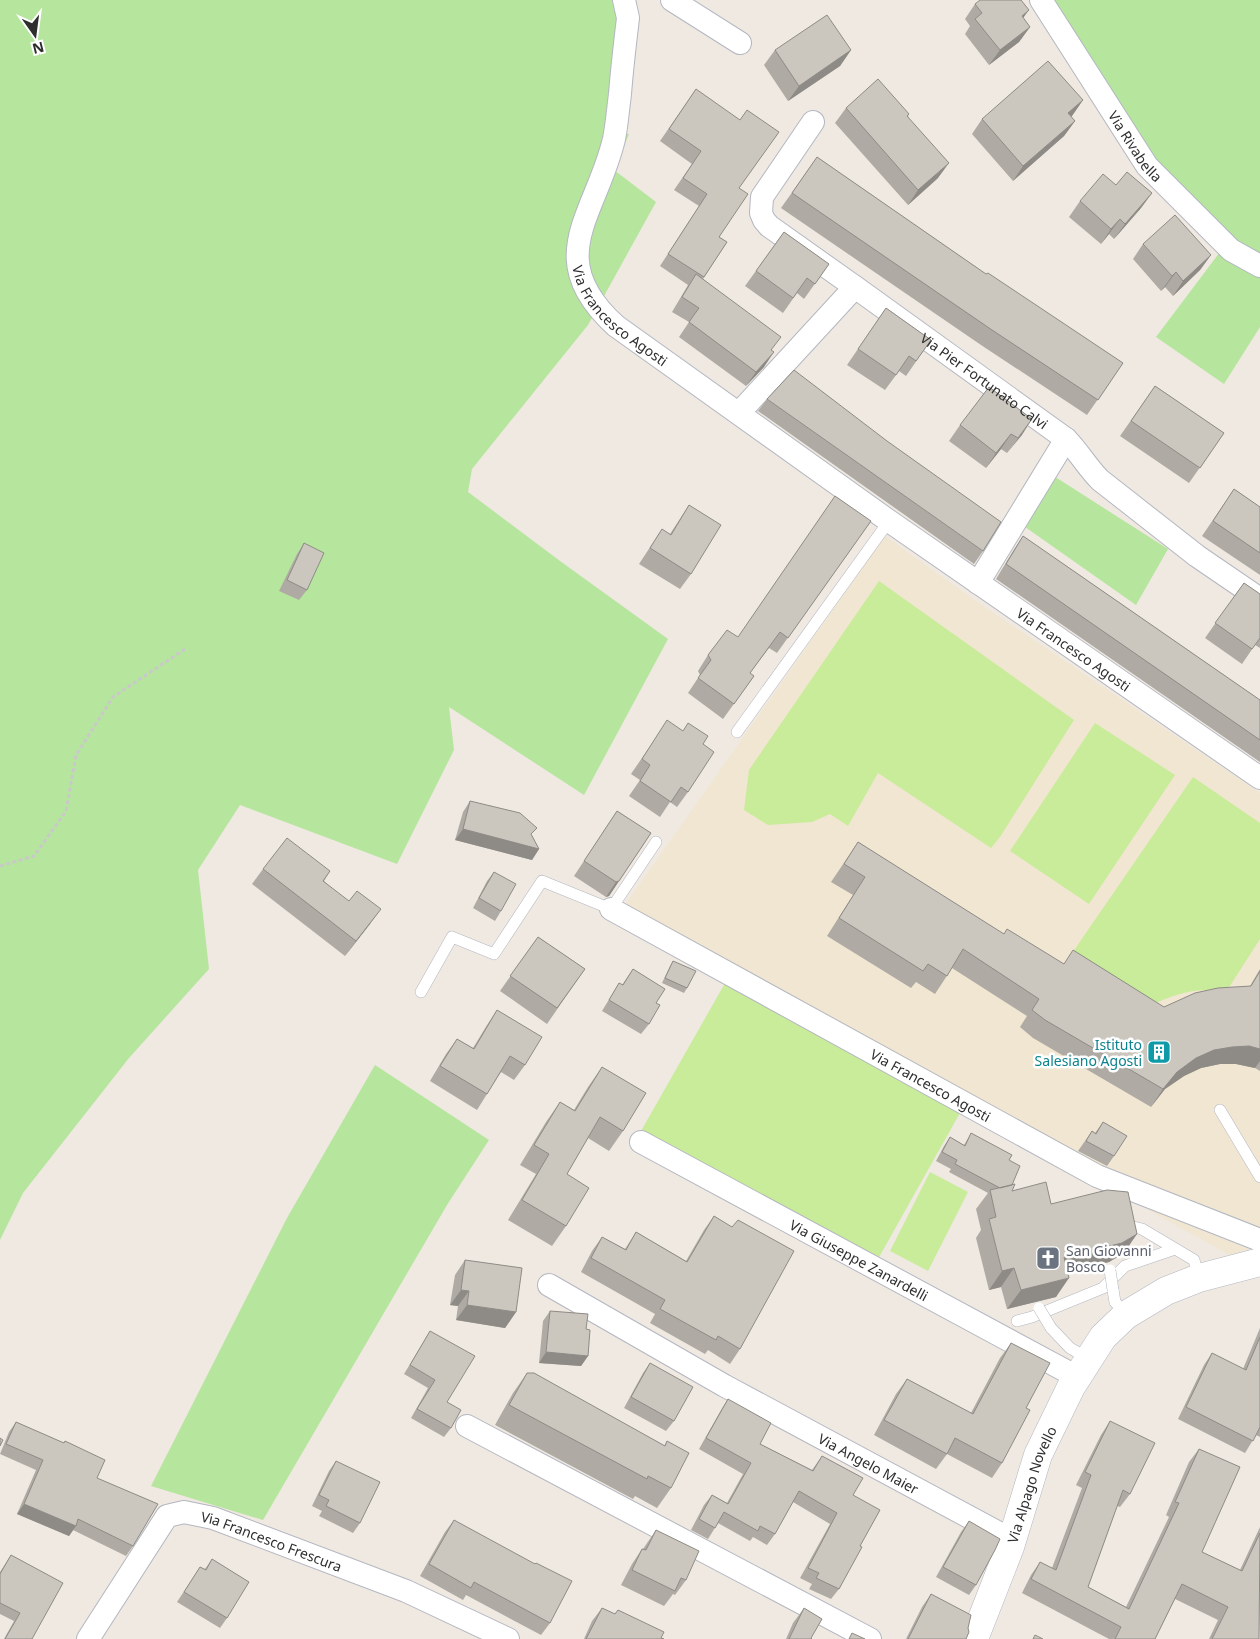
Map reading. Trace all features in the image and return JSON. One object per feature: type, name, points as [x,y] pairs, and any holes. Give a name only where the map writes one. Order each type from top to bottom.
[{"type":"street","name":"Via Francesco Agosti","points":[[624,0],[628,18],[615,133],[601,181],[580,230],[577,262],[586,290],[594,304],[616,326],[889,521],[1260,778]]},
{"type":"street","points":[[672,0],[740,43]]},
{"type":"street","name":"Via Rivabella","points":[[1041,0],[1147,166],[1231,250],[1260,266]]},
{"type":"street","name":"Via Pier Fortunato Calvi","points":[[813,122],[762,197],[762,213],[764,220],[769,226],[1066,439],[1074,447],[1090,471],[1100,480],[1197,556],[1260,599]]},
{"type":"street","points":[[739,413],[856,287]]},
{"type":"street","points":[[978,583],[1066,439]]},
{"type":"street","name":"Via Francesco Agosti","points":[[611,909],[1098,1176],[1260,1240]]},
{"type":"street","name":"Via Giuseppe Zanardelli","points":[[642,1142],[1090,1358]]},
{"type":"street","name":"Via Alpago Novello","points":[[974,1639],[1012,1540],[1038,1455],[1071,1387],[1090,1358],[1126,1315],[1166,1291],[1200,1278],[1260,1262]]},
{"type":"street","name":"Via Angelo Maier","points":[[548,1285],[725,1386],[1012,1540]]},
{"type":"street","points":[[467,1426],[870,1639]]},
{"type":"street","name":"Via Francesco Frescura","points":[[88,1639],[167,1516],[184,1512],[213,1518],[406,1591],[508,1639]]},
{"type":"lane","points":[[737,732],[889,521]]},
{"type":"lane","points":[[421,992],[452,937],[494,954],[542,881],[611,909],[656,842]]},
{"type":"lane","points":[[1220,1110],[1260,1177]]},
{"type":"lane","points":[[1129,1226],[1142,1229],[1194,1260],[1200,1278]]},
{"type":"lane","points":[[1017,1321],[1032,1317],[1103,1288],[1124,1266],[1176,1249]]},
{"type":"lane","points":[[1109,1266],[1115,1302],[1126,1315]]},
{"type":"lane","points":[[1038,1305],[1051,1328],[1070,1348],[1090,1358]]},
{"type":"path","points":[[0,866],[34,856],[66,811],[76,755],[113,697],[185,649]]},
{"type":"shaded area","points":[[885,536],[970,597],[1260,793],[1260,1272],[1095,1180],[625,905]]},
{"type":"green space","points":[[0,0],[624,0],[616,133],[629,134],[614,170],[656,202],[588,325],[472,469],[468,492],[668,639],[584,795],[449,707],[454,750],[397,864],[240,805],[198,870],[209,969],[129,1058],[23,1193],[0,1240]]},
{"type":"green space","points":[[1047,0],[1260,0],[1260,327],[1224,384],[1156,337],[1229,240],[1177,185],[1120,113]]},
{"type":"green space","points":[[1049,473],[1168,549],[1136,605],[1018,522]]},
{"type":"green space","points":[[879,581],[1074,720],[1000,837],[991,848],[878,773],[848,826],[830,814],[812,822],[768,825],[744,810],[749,770]]},
{"type":"green space","points":[[1095,723],[1175,775],[1089,904],[1010,851]]},
{"type":"green space","points":[[1193,777],[1260,823],[1260,939],[1226,992],[1214,990],[1192,991],[1170,997],[1139,1011],[1064,965]]},
{"type":"green space","points":[[733,969],[965,1104],[878,1259],[641,1131]]},
{"type":"green space","points":[[375,1065],[489,1140],[447,1205],[263,1520],[151,1486],[287,1218]]},
{"type":"green space","points":[[930,1172],[968,1192],[928,1271],[890,1251]]},
{"type":"building","points":[[980,0],[1021,0],[1029,10],[1022,16],[1030,27],[1000,50],[975,19],[982,13],[975,4]]},
{"type":"building","points":[[827,15],[851,50],[799,86],[775,50]]},
{"type":"building","points":[[1048,61],[1083,100],[1068,113],[1075,121],[1023,166],[982,119]]},
{"type":"building","points":[[878,79],[909,114],[907,116],[949,163],[918,190],[846,108]]},
{"type":"building","points":[[696,89],[740,120],[747,110],[779,132],[739,188],[748,194],[719,237],[727,242],[704,277],[668,254],[707,194],[683,178],[701,151],[669,129]]},
{"type":"building","points":[[817,157],[986,274],[988,273],[1123,363],[1098,400],[792,193]]},
{"type":"building","points":[[1127,172],[1152,193],[1125,224],[1120,219],[1111,229],[1080,201],[1103,174],[1116,185]]},
{"type":"building","points":[[1175,215],[1211,255],[1183,281],[1176,272],[1172,276],[1143,244]]},
{"type":"building","points":[[784,232],[829,264],[815,284],[807,278],[793,298],[756,271]]},
{"type":"building","points":[[696,274],[781,337],[771,350],[774,352],[756,372],[689,322],[699,308],[682,297]]},
{"type":"building","points":[[886,308],[931,340],[916,361],[909,356],[896,375],[858,349]]},
{"type":"building","points":[[794,370],[887,441],[1001,522],[983,551],[767,399]]},
{"type":"building","points":[[1155,386],[1224,433],[1200,468],[1131,421]]},
{"type":"building","points":[[989,387],[1032,419],[1018,438],[1011,434],[996,453],[960,425]]},
{"type":"building","points":[[1234,489],[1260,507],[1260,553],[1213,521]]},
{"type":"building","points":[[835,496],[871,521],[788,638],[780,632],[750,673],[754,676],[734,704],[698,678],[711,660],[708,655],[727,630],[738,637]]},
{"type":"building","points":[[689,505],[721,525],[691,574],[650,548],[662,529],[671,535]]},
{"type":"building","points":[[1023,536],[1260,700],[1260,740],[1006,564]]},
{"type":"building","points":[[304,543],[324,553],[307,590],[287,580]]},
{"type":"building","points":[[1244,583],[1260,594],[1260,638],[1252,649],[1215,623]]},
{"type":"building","points":[[667,720],[683,731],[688,723],[708,736],[703,744],[714,752],[688,792],[681,787],[671,802],[640,781],[650,765],[642,759]]},
{"type":"building","points":[[470,801],[520,813],[537,828],[531,834],[539,849],[463,829]]},
{"type":"building","points":[[617,811],[651,833],[619,881],[616,882],[584,861]]},
{"type":"building","points":[[287,838],[330,871],[323,881],[349,901],[357,891],[381,909],[356,941],[263,869]]},
{"type":"building","points":[[858,842],[1004,934],[1007,929],[1064,964],[1073,950],[1164,1007],[1195,993],[1218,988],[1251,986],[1260,971],[1260,1049],[1249,1046],[1214,1050],[1196,1058],[1177,1072],[1163,1089],[1045,1020],[1032,1010],[1039,999],[963,949],[947,976],[928,964],[923,971],[839,918],[865,877],[844,864]]},
{"type":"building","points":[[494,872],[516,884],[501,911],[479,898]]},
{"type":"building","points":[[538,937],[585,969],[557,1008],[510,976]]},
{"type":"building","points":[[673,961],[696,971],[687,988],[665,978]]},
{"type":"building","points":[[633,969],[665,989],[656,1003],[660,1005],[649,1024],[609,1000],[619,983],[623,985]]},
{"type":"building","points":[[497,1010],[542,1037],[525,1065],[510,1056],[487,1094],[440,1066],[457,1039],[474,1049]]},
{"type":"building","points":[[602,1067],[646,1093],[623,1131],[600,1117],[567,1174],[589,1188],[566,1226],[522,1200],[549,1154],[534,1145],[560,1102],[575,1111]]},
{"type":"building","points":[[1103,1122],[1127,1136],[1114,1156],[1086,1141],[1092,1131],[1096,1134]]},
{"type":"building","points":[[971,1133],[1012,1155],[1009,1160],[1020,1166],[1012,1185],[1000,1188],[955,1164],[957,1160],[942,1152],[950,1137],[965,1146]]},
{"type":"building","name":"San Giovanni Bosco","points":[[1046,1182],[1051,1204],[1107,1190],[1128,1192],[1137,1234],[1122,1243],[1064,1257],[1069,1278],[1021,1290],[1014,1268],[1002,1271],[989,1219],[996,1217],[990,1190],[1015,1184],[1012,1191]]},
{"type":"building","points":[[714,1216],[732,1227],[738,1220],[794,1251],[740,1349],[718,1336],[716,1340],[660,1309],[665,1300],[591,1258],[602,1237],[626,1250],[636,1232],[687,1262]]},
{"type":"building","points":[[465,1260],[522,1268],[516,1312],[467,1305],[469,1291],[461,1290]]},
{"type":"building","points":[[550,1311],[588,1314],[586,1329],[590,1330],[588,1356],[546,1352]]},
{"type":"building","points":[[430,1331],[475,1356],[447,1402],[461,1410],[451,1428],[417,1409],[435,1380],[410,1365]]},
{"type":"building","points":[[1260,1337],[1260,1427],[1253,1441],[1186,1407],[1212,1353],[1246,1370]]},
{"type":"building","points":[[1011,1343],[1050,1363],[1026,1408],[1030,1410],[1002,1463],[955,1438],[947,1454],[884,1420],[907,1379],[973,1414]]},
{"type":"building","points":[[650,1363],[693,1387],[674,1421],[631,1397]]},
{"type":"building","points":[[527,1373],[534,1373],[665,1446],[667,1441],[689,1453],[671,1488],[648,1476],[647,1479],[509,1405]]},
{"type":"building","points":[[728,1399],[771,1423],[760,1444],[813,1471],[822,1456],[863,1478],[853,1495],[880,1510],[839,1589],[816,1578],[819,1573],[808,1568],[837,1513],[799,1491],[775,1534],[760,1526],[758,1531],[724,1512],[715,1528],[699,1519],[712,1495],[728,1504],[751,1463],[706,1438]]},
{"type":"building","points":[[1110,1421],[1155,1443],[1130,1494],[1123,1490],[1088,1587],[1129,1609],[1179,1503],[1175,1502],[1199,1449],[1240,1467],[1202,1552],[1242,1571],[1260,1533],[1259,1639],[1212,1639],[1228,1607],[1182,1584],[1155,1639],[1115,1639],[1121,1627],[1031,1579],[1040,1562],[1056,1570],[1091,1475],[1085,1472]]},
{"type":"building","points":[[16,1422],[64,1443],[65,1441],[105,1460],[97,1478],[158,1504],[133,1546],[78,1519],[76,1526],[24,1504],[43,1460],[6,1444]]},
{"type":"building","points":[[336,1461],[380,1482],[360,1523],[326,1506],[329,1500],[319,1495]]},
{"type":"building","points":[[454,1520],[535,1564],[572,1581],[550,1623],[474,1582],[471,1588],[429,1564]]},
{"type":"building","points":[[969,1521],[1000,1539],[976,1585],[943,1567]]},
{"type":"building","points":[[656,1530],[699,1551],[686,1580],[681,1578],[675,1591],[632,1570],[642,1549],[646,1550]]},
{"type":"building","points":[[11,1555],[63,1583],[32,1639],[5,1639],[20,1613],[0,1603],[0,1574]]},
{"type":"building","points":[[212,1559],[249,1582],[227,1618],[184,1592],[200,1567],[206,1570]]},
{"type":"building","points":[[931,1594],[971,1615],[969,1632],[966,1639],[908,1639]]},
{"type":"building","points":[[602,1608],[615,1614],[618,1610],[664,1632],[661,1638],[664,1639],[586,1639]]},
{"type":"building","points":[[804,1608],[822,1619],[812,1639],[789,1639]]},
{"type":"building","points":[[852,1633],[865,1639],[849,1639]]},
{"type":"building","points":[[1035,1635],[1043,1639],[1033,1639]]},
{"type":"place","name":"Istituto Salesiano Agosti","points":[[1159,1052]]},
{"type":"place","name":"San Giovanni Bosco","points":[[1048,1258]]}]
